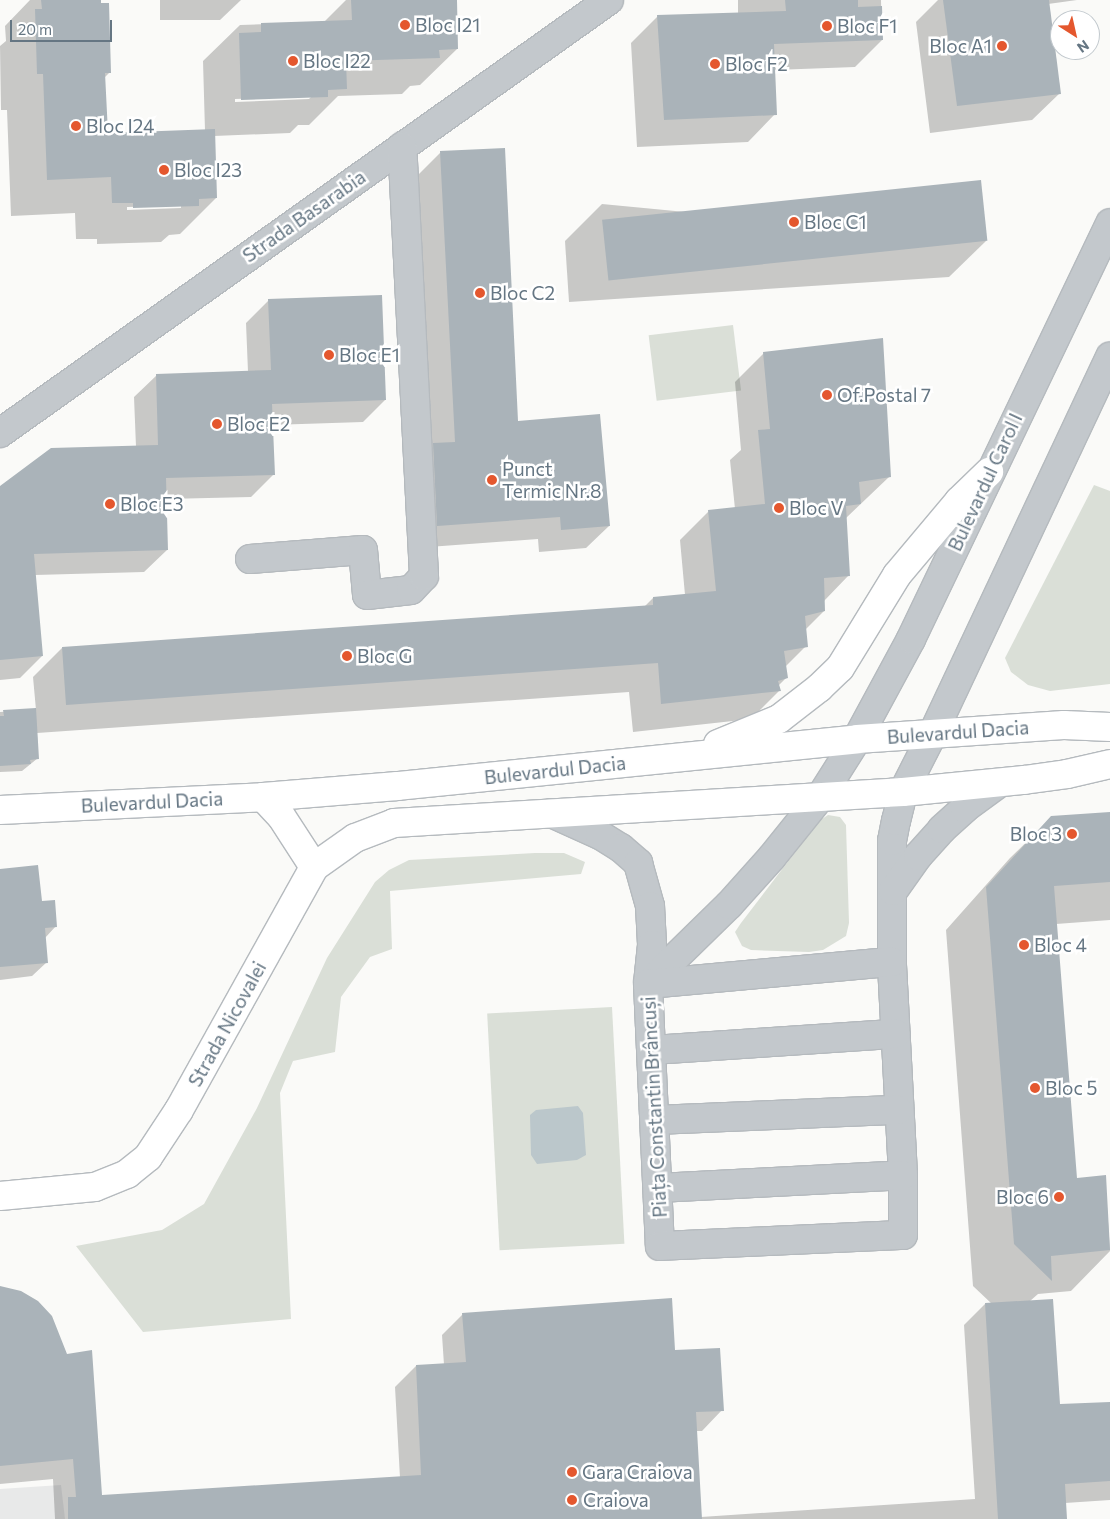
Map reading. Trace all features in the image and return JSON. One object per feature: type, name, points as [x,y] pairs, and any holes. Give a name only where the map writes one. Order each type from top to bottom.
[{"type":"main road","points":[[690,756],[779,719],[819,688],[840,668],[897,575],[953,507],[989,472]]},
{"type":"main road","name":"Bulevardul Dacia","points":[[0,810],[263,797],[408,785],[857,739],[933,733],[1064,725],[1110,727]]},
{"type":"main road","name":"Bulevardul Dacia","points":[[314,866],[355,838],[394,823],[903,792],[999,783],[1067,774],[1110,764]]},
{"type":"main road","points":[[263,797],[281,816],[314,866]]},
{"type":"main road","name":"Strada Nicovalei","points":[[0,1196],[95,1187],[127,1174],[148,1157],[179,1110],[314,866]]},
{"type":"street","name":"Strada Basarabia","points":[[0,433],[609,0]]},
{"type":"street","points":[[250,559],[363,550],[367,596],[411,590],[424,576],[402,147]]},
{"type":"street","name":"Bulevardul Carol I","points":[[821,796],[857,739],[911,639],[989,472],[1110,223]]},
{"type":"street","points":[[658,1188],[903,1175],[898,1110],[892,962],[892,841],[903,792],[933,733],[1110,357]]},
{"type":"street","points":[[893,892],[918,856],[942,829],[965,808],[999,783]]},
{"type":"street","name":"Piața Constantin Brâncuși","points":[[821,796],[772,857],[729,905],[648,984],[656,1120],[660,1246],[903,1235],[903,1175]]},
{"type":"street","points":[[551,813],[600,834],[622,848],[638,863],[650,906],[652,945],[648,984],[892,962]]},
{"type":"street","points":[[652,1050],[895,1034]]},
{"type":"street","points":[[656,1120],[898,1110]]},
{"type":"shaded area","points":[[733,325],[741,391],[657,401],[649,335]]},
{"type":"shaded area","points":[[1094,485],[1110,491],[1110,684],[1050,691],[1028,685],[1011,672],[1005,658]]},
{"type":"shaded area","points":[[828,815],[840,817],[846,825],[849,923],[846,936],[823,950],[809,952],[751,950],[742,946],[735,932],[819,821]]},
{"type":"shaded area","points":[[564,853],[585,862],[581,874],[390,891],[392,949],[370,957],[341,997],[335,1052],[293,1061],[280,1093],[291,1319],[143,1332],[76,1246],[162,1230],[204,1204],[257,1108],[327,958],[375,882],[389,870],[409,860]]},
{"type":"shaded area","points":[[612,1007],[624,1244],[500,1250],[487,1014]]},
{"type":"shaded area","points":[[578,1106],[583,1113],[586,1155],[577,1160],[537,1164],[531,1155],[530,1115],[536,1110]]},
{"type":"shaded area","points":[[61,1485],[65,1519],[0,1519],[0,1489]]},
{"type":"building","name":"Bloc I24","points":[[41,0],[101,0],[101,3],[109,3],[111,73],[105,73],[108,133],[215,129],[217,198],[199,199],[199,206],[133,208],[133,203],[112,203],[111,177],[47,180],[43,74],[37,74],[35,9],[42,9]]},
{"type":"building","points":[[351,0],[457,0],[458,49],[439,50],[440,58],[346,61],[347,89],[328,90],[328,97],[241,100],[239,33],[261,32],[261,23],[352,20]]},
{"type":"building","name":"Bloc F2","points":[[785,0],[858,0],[858,7],[882,6],[883,40],[774,44],[777,115],[664,120],[657,15],[786,11]]},
{"type":"building","name":"Bloc A1","points":[[943,0],[1049,0],[1050,60],[1057,60],[1061,94],[957,106]]},
{"type":"building","points":[[505,148],[518,421],[600,414],[610,526],[561,530],[560,517],[437,526],[433,443],[455,442],[440,151]]},
{"type":"building","name":"Bloc C1","points":[[981,180],[987,241],[608,280],[602,220]]},
{"type":"building","points":[[382,295],[386,400],[272,404],[275,475],[166,478],[168,550],[34,554],[43,656],[0,660],[0,486],[51,448],[158,445],[156,374],[271,370],[268,299]]},
{"type":"building","points":[[883,338],[891,477],[859,482],[861,504],[846,506],[850,576],[824,578],[825,611],[805,616],[808,647],[784,651],[788,678],[778,681],[781,691],[661,704],[658,663],[66,705],[62,647],[653,605],[653,597],[716,591],[708,510],[765,504],[758,430],[770,429],[763,352]]},
{"type":"building","points":[[36,708],[39,759],[30,760],[31,764],[0,766],[0,716],[4,716],[3,710]]},
{"type":"building","points":[[1110,812],[1110,882],[1054,886],[1077,1178],[1106,1175],[1110,1250],[1051,1256],[1052,1281],[1014,1244],[986,887],[1051,816]]},
{"type":"building","points":[[38,865],[42,901],[55,900],[57,927],[45,928],[48,963],[0,967],[0,869]]},
{"type":"building","points":[[0,1286],[21,1291],[38,1301],[52,1316],[67,1354],[92,1350],[102,1495],[421,1475],[416,1365],[466,1362],[462,1313],[672,1298],[675,1350],[720,1348],[724,1411],[696,1412],[702,1519],[68,1519],[68,1497],[76,1497],[73,1459],[0,1466]]},
{"type":"building","points":[[1053,1299],[1060,1404],[1110,1402],[1110,1481],[1065,1484],[1067,1519],[998,1519],[985,1303]]},
{"type":"place","name":"Bloc I21","points":[[405,25]]},
{"type":"place","name":"Bloc F1","points":[[827,26]]},
{"type":"place","name":"Bloc A1","points":[[1002,46]]},
{"type":"place","name":"Bloc I22","points":[[293,61]]},
{"type":"place","name":"Bloc F2","points":[[715,64]]},
{"type":"place","name":"Bloc I24","points":[[76,126]]},
{"type":"place","name":"Bloc I23","points":[[164,170]]},
{"type":"place","name":"Bloc C1","points":[[794,222]]},
{"type":"place","name":"Bloc C2","points":[[480,293]]},
{"type":"place","name":"Bloc E1","points":[[329,355]]},
{"type":"place","name":"Of.Postal 7","points":[[827,395]]},
{"type":"place","name":"Bloc E2","points":[[217,424]]},
{"type":"place","name":"Punct Termic Nr.8","points":[[492,480]]},
{"type":"place","name":"Bloc E3","points":[[110,504]]},
{"type":"place","name":"Bloc V","points":[[779,508]]},
{"type":"place","name":"Bloc G","points":[[347,656]]},
{"type":"place","name":"Bloc 3","points":[[1072,834]]},
{"type":"place","name":"Bloc 4","points":[[1024,945]]},
{"type":"place","name":"Bloc 5","points":[[1035,1088]]},
{"type":"place","name":"Bloc 6","points":[[1059,1197]]},
{"type":"place","name":"Gara Craiova","points":[[572,1472]]},
{"type":"place","name":"Craiova","points":[[572,1500]]}]
